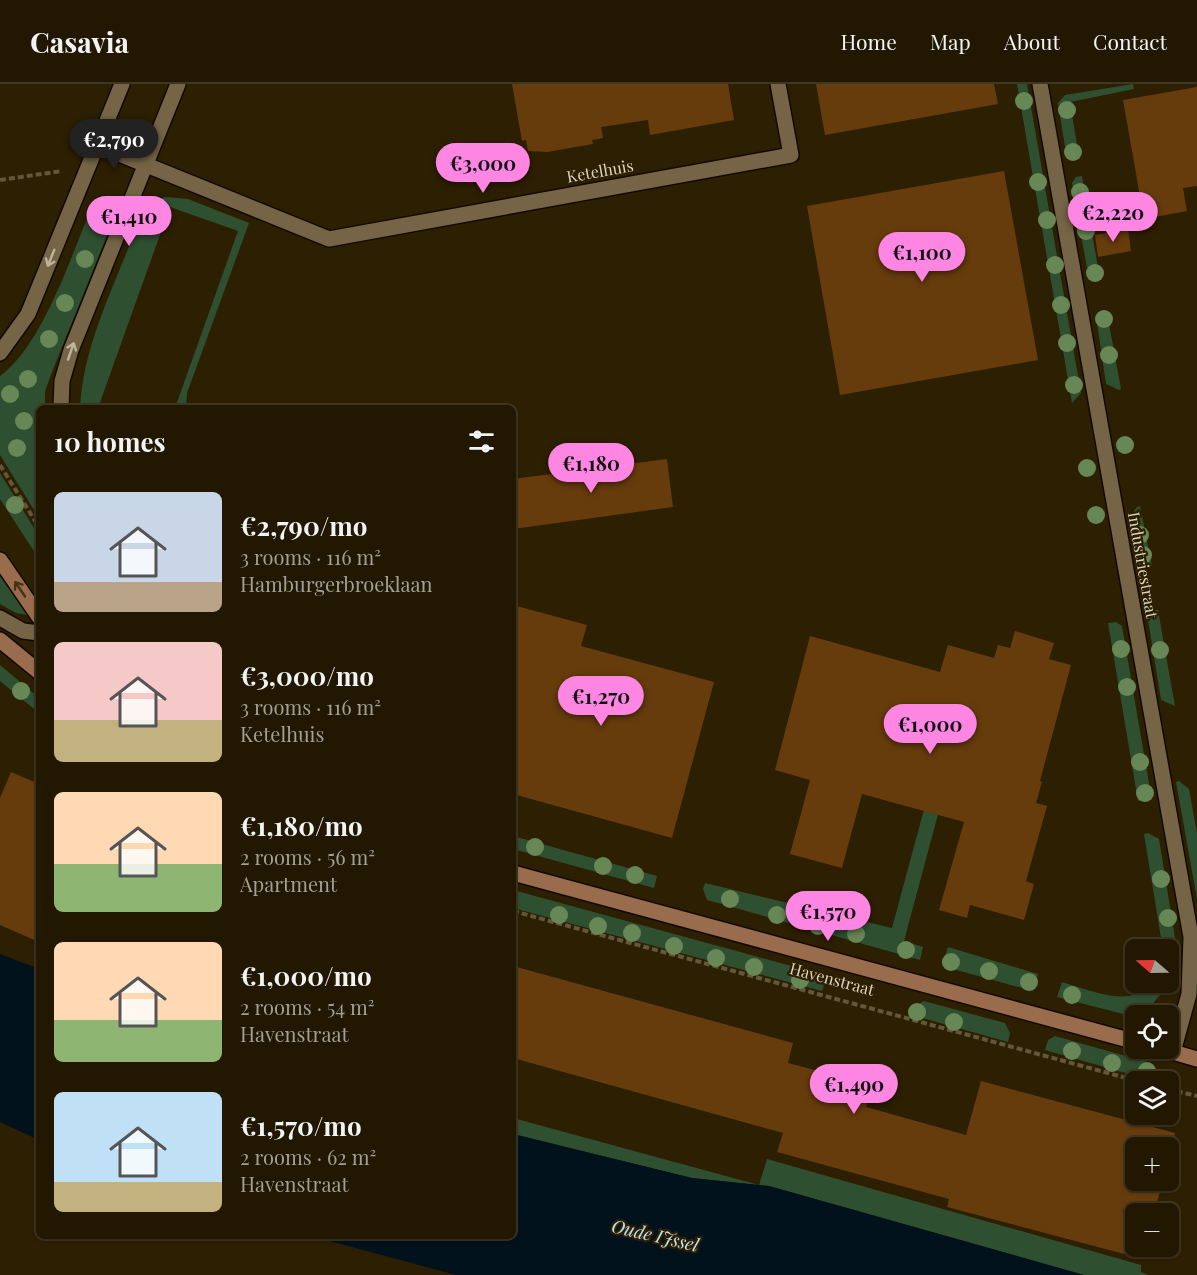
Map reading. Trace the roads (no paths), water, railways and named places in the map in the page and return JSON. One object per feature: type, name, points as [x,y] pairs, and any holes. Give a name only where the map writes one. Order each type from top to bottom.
[{"type":"street","points":[[0,353],[28,314],[122,84]]},
{"type":"street","points":[[61,405],[62,381],[71,350],[178,84]]},
{"type":"street","name":"Ketelhuis","points":[[144,165],[329,239],[791,155],[778,84]]},
{"type":"street","name":"Industriestraat","points":[[1040,84],[1194,958],[1189,994],[1179,1018]]},
{"type":"street","points":[[97,145],[144,165]]},
{"type":"street","points":[[0,560],[36,613]]},
{"type":"street","points":[[0,618],[23,631],[36,633]]},
{"type":"street","points":[[0,640],[36,670]]},
{"type":"street","name":"Havenstraat","points":[[516,874],[1125,1039]]},
{"type":"street","points":[[1179,1054],[1197,1059]]},
{"type":"water","points":[[0,954],[36,968],[36,1139],[0,1122]]},
{"type":"water","name":"Oude IJssel","points":[[516,1135],[692,1178],[769,1186],[1084,1275],[456,1275],[322,1239],[516,1239]]}]
